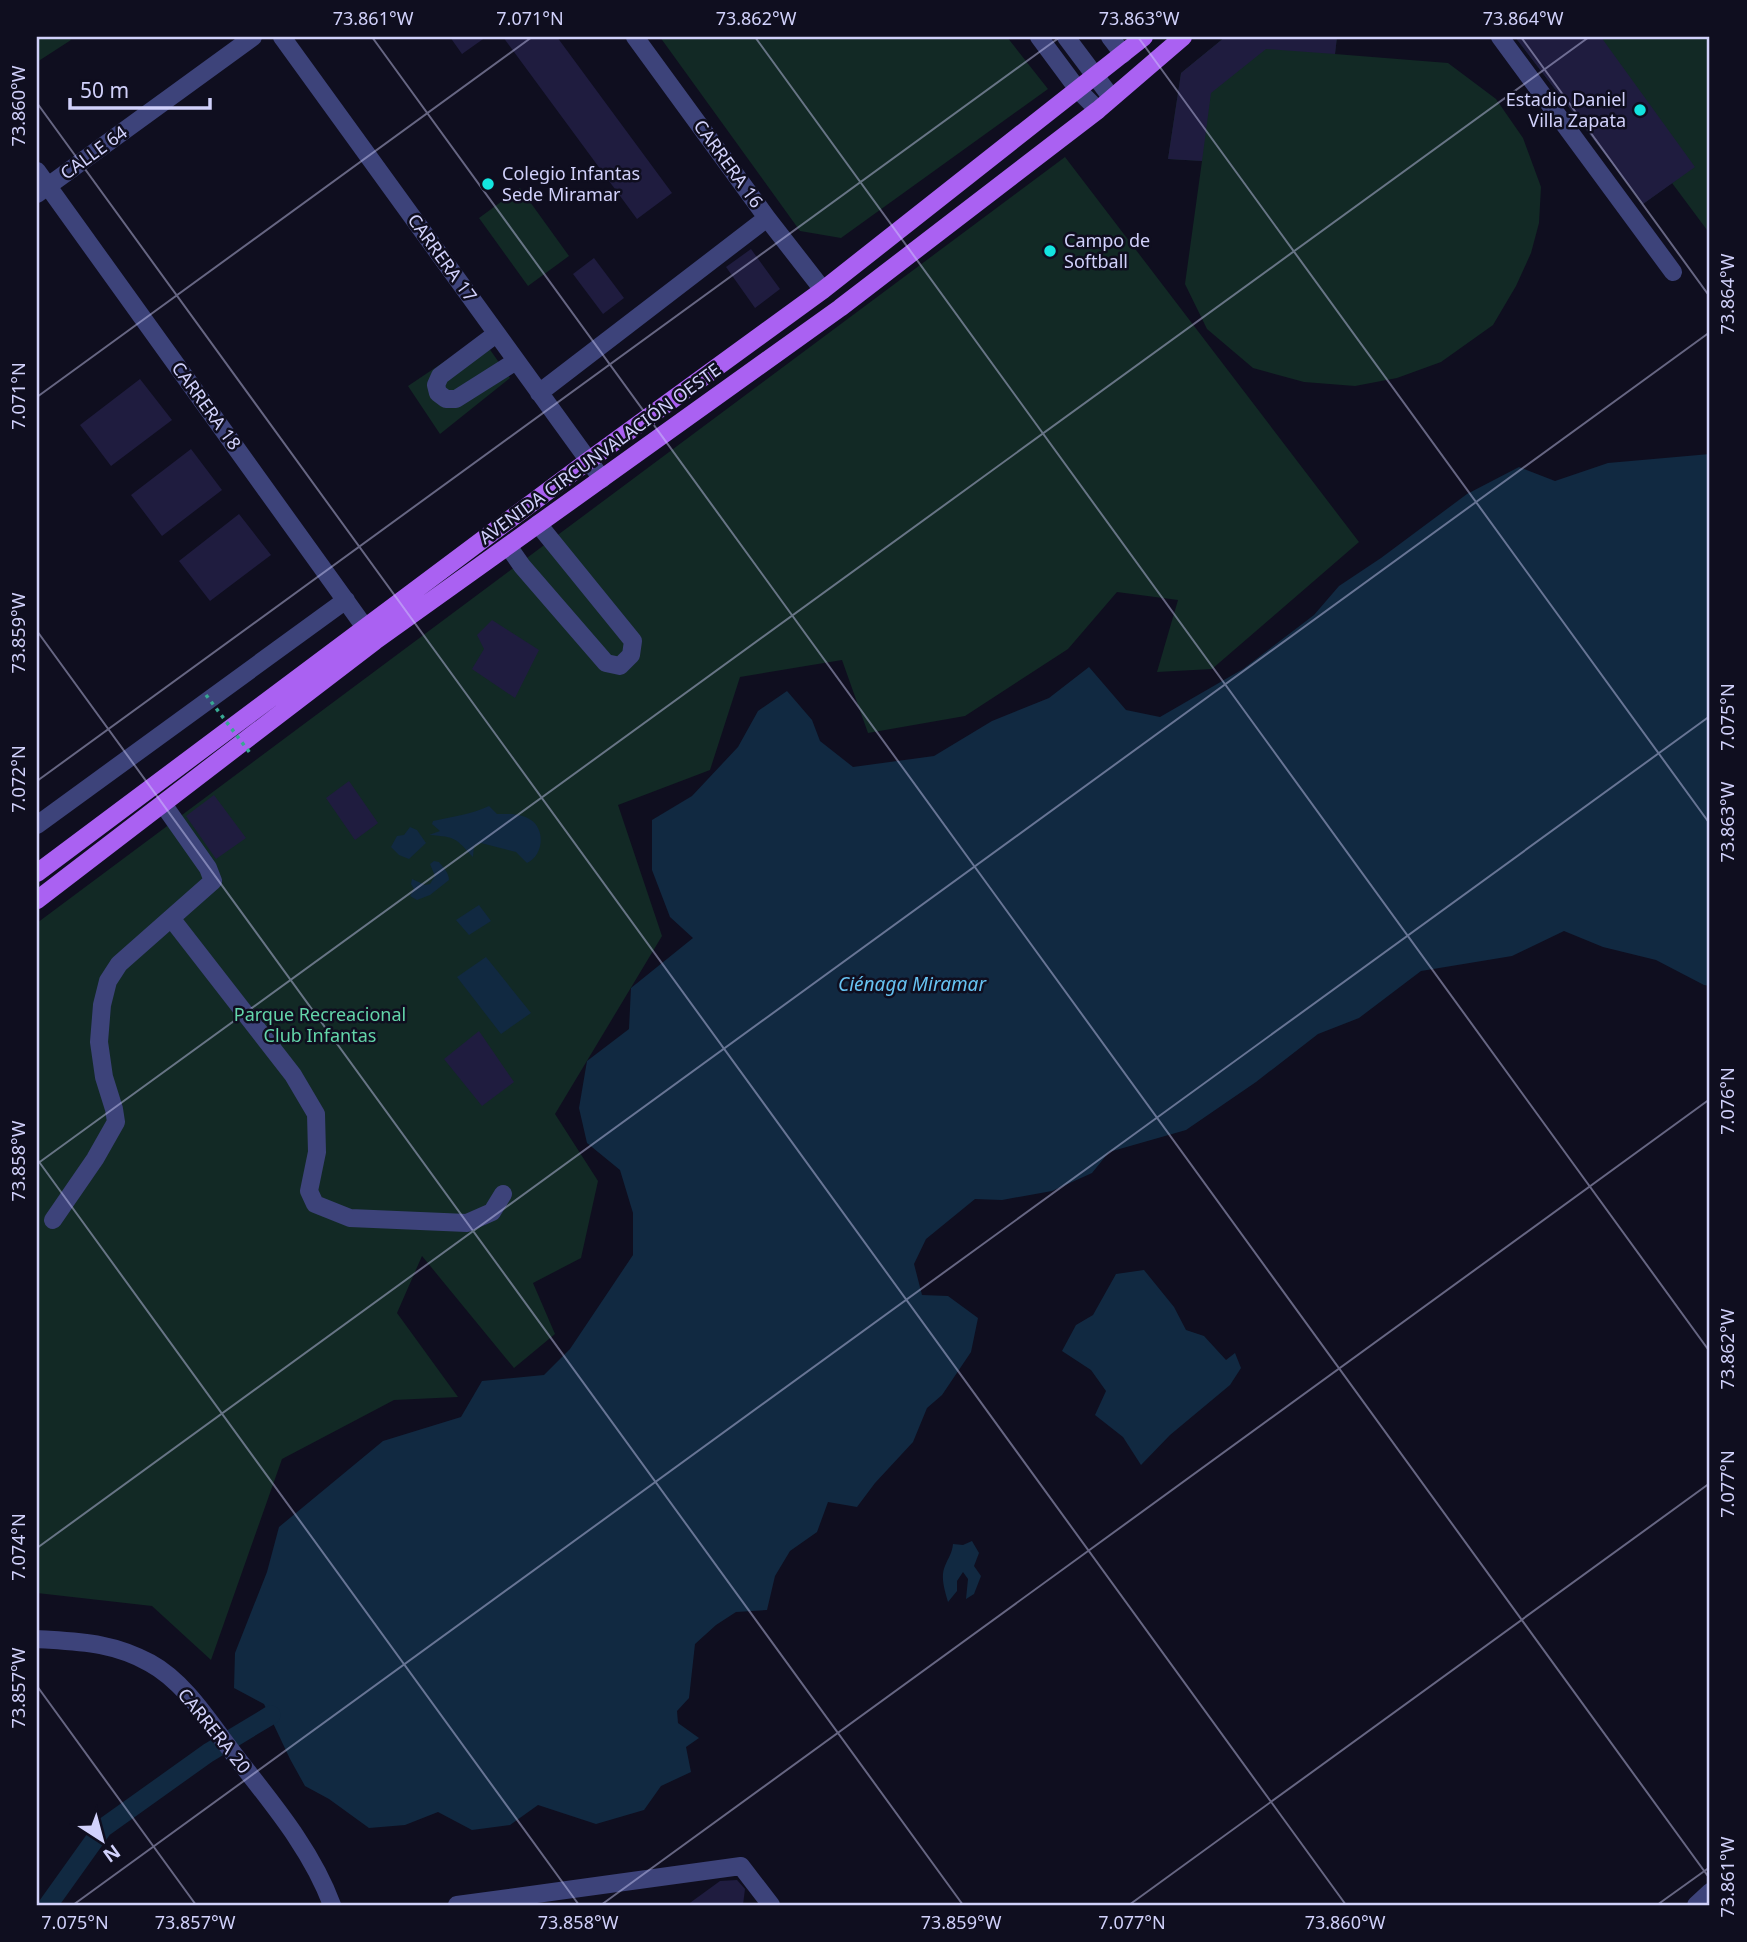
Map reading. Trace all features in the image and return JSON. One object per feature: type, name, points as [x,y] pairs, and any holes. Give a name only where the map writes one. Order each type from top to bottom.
[{"type":"main road","name":"AVENIDA CIRCUNVALACIÓN OESTE","points":[[38,896],[163,804],[370,634],[588,461],[823,290],[1079,91],[1144,37]]},
{"type":"main road","name":"AVENIDA CIRCUNVALACIÓN OESTE","points":[[37,873],[370,634],[508,546],[840,308],[1098,110],[1183,37]]},
{"type":"street","name":"CALLE 64","points":[[42,190],[253,37]]},
{"type":"street","name":"CARRERA 17","points":[[282,37],[602,479]]},
{"type":"street","name":"CARRERA 16","points":[[635,37],[823,290]]},
{"type":"street","points":[[1039,37],[1079,91],[1098,110]]},
{"type":"street","points":[[1066,37],[1111,97]]},
{"type":"street","points":[[1110,37],[1123,54]]},
{"type":"street","points":[[1500,37],[1673,272]]},
{"type":"street","name":"CARRERA 18","points":[[37,171],[42,190],[370,634]]},
{"type":"street","points":[[539,393],[767,218]]},
{"type":"street","points":[[496,334],[440,376],[436,385],[438,393],[446,399],[456,399],[516,361]]},
{"type":"street","points":[[508,546],[529,575],[606,663],[620,666],[631,655],[633,641],[538,524]]},
{"type":"street","points":[[37,825],[346,600]]},
{"type":"street","points":[[53,1220],[95,1159],[116,1122],[104,1077],[99,1042],[102,1005],[108,981],[119,964],[213,881],[208,868],[163,804]]},
{"type":"street","points":[[171,918],[293,1075],[316,1114],[317,1152],[309,1191],[315,1204],[350,1218],[467,1223],[492,1212],[503,1194]]},
{"type":"street","name":"CARRERA 20","points":[[37,1639],[120,1648],[153,1665],[178,1685],[201,1710],[296,1836],[325,1886],[332,1905]]},
{"type":"street","points":[[457,1905],[741,1866],[771,1905]]},
{"type":"street","points":[[1696,1905],[1710,1892]]},
{"type":"path","points":[[206,695],[250,753]]},
{"type":"green space","points":[[37,37],[68,37],[71,40],[37,62]]},
{"type":"green space","points":[[660,37],[1007,37],[1048,89],[841,238],[800,231]]},
{"type":"green space","points":[[1225,37],[1337,37],[1335,54],[1448,63],[1496,99],[1523,138],[1541,187],[1539,223],[1531,253],[1516,286],[1493,325],[1441,362],[1397,378],[1355,386],[1304,382],[1253,368],[1207,329],[1185,284],[1202,161],[1168,159],[1181,73]]},
{"type":"green space","name":"Estadio Daniel Villa Zapata","points":[[1515,37],[1710,37],[1710,234],[1672,183],[1643,204]]},
{"type":"green space","name":"Parque Recreacional Club Infantas","points":[[1065,157],[1359,542],[1212,669],[1157,672],[1178,600],[1117,592],[1068,649],[965,716],[868,733],[842,660],[740,677],[710,770],[618,805],[662,936],[555,1114],[598,1181],[581,1258],[533,1283],[555,1334],[514,1368],[422,1256],[397,1313],[458,1397],[394,1400],[282,1459],[211,1660],[152,1606],[37,1593],[37,923]]},
{"type":"green space","points":[[520,188],[569,256],[528,286],[479,218]]},
{"type":"green space","points":[[481,337],[510,378],[440,434],[408,386]]},
{"type":"water","name":"Ciénaga Miramar","points":[[1710,454],[1710,986],[1656,960],[1603,947],[1564,931],[1512,956],[1421,971],[1359,1018],[1318,1034],[1256,1082],[1186,1130],[1109,1152],[1092,1173],[1052,1191],[1002,1200],[975,1199],[926,1239],[914,1264],[922,1295],[948,1296],[978,1318],[971,1352],[942,1395],[927,1408],[913,1442],[857,1507],[828,1502],[817,1532],[790,1551],[775,1576],[767,1610],[736,1612],[695,1644],[689,1698],[677,1711],[678,1723],[699,1738],[686,1747],[691,1772],[661,1786],[644,1810],[596,1824],[538,1805],[510,1825],[472,1830],[438,1812],[405,1825],[369,1828],[329,1799],[305,1786],[264,1704],[234,1688],[235,1653],[267,1572],[279,1527],[383,1441],[461,1417],[482,1381],[544,1375],[570,1349],[633,1255],[633,1213],[620,1170],[587,1143],[579,1108],[587,1061],[629,1029],[631,988],[693,938],[670,917],[652,870],[652,820],[692,796],[738,747],[758,711],[787,691],[812,720],[820,741],[853,767],[934,756],[992,721],[1049,698],[1089,667],[1126,710],[1160,717],[1243,669],[1314,615],[1339,586],[1467,494],[1519,467],[1555,481],[1608,463]]},
{"type":"water","points":[[489,806],[497,814],[523,816],[536,824],[541,843],[532,860],[527,863],[516,852],[481,843],[474,846],[473,857],[455,840],[429,835],[440,831],[432,824],[433,821]]},
{"type":"water","points":[[410,827],[417,830],[426,843],[409,859],[399,855],[391,847],[397,836],[404,835]]},
{"type":"water","points":[[434,861],[444,868],[449,880],[430,895],[417,900],[410,896],[414,889],[412,879],[425,885],[430,884],[435,876],[430,864]]},
{"type":"water","points":[[479,905],[491,921],[469,935],[456,920]]},
{"type":"water","points":[[486,957],[531,1013],[501,1034],[457,977]]},
{"type":"water","points":[[1144,1270],[1174,1307],[1186,1330],[1204,1336],[1226,1360],[1235,1353],[1241,1368],[1230,1385],[1170,1435],[1141,1465],[1123,1437],[1095,1415],[1106,1391],[1091,1370],[1062,1351],[1076,1325],[1093,1315],[1116,1274]]},
{"type":"water","points":[[972,1541],[979,1553],[974,1566],[981,1576],[974,1594],[966,1599],[968,1579],[963,1572],[957,1581],[957,1591],[948,1602],[943,1575],[953,1544],[963,1545]]},
{"type":"building","points":[[450,37],[486,37],[462,54]]},
{"type":"building","points":[[503,37],[557,37],[672,193],[637,219]]},
{"type":"building","points":[[1225,37],[1337,37],[1335,54],[1266,49],[1211,93],[1202,161],[1168,159],[1181,73]]},
{"type":"building","points":[[1515,37],[1601,37],[1695,167],[1643,204]]},
{"type":"building","points":[[751,249],[780,289],[755,308],[726,267]]},
{"type":"building","points":[[594,258],[624,298],[603,314],[573,274]]},
{"type":"building","points":[[140,379],[172,420],[111,466],[80,425]]},
{"type":"building","points":[[191,449],[222,490],[162,536],[131,495]]},
{"type":"building","points":[[239,514],[271,555],[210,601],[179,561]]},
{"type":"building","points":[[492,620],[539,650],[515,698],[472,669],[484,649],[477,635]]},
{"type":"building","points":[[349,781],[378,823],[355,840],[326,798]]},
{"type":"building","points":[[214,795],[246,838],[216,859],[186,816]]},
{"type":"building","points":[[479,1031],[514,1082],[482,1106],[444,1059]]},
{"type":"building","points":[[737,1880],[745,1889],[743,1905],[687,1905],[720,1881]]},
{"type":"waterway","points":[[48,1905],[103,1828],[208,1753],[271,1715]]},
{"type":"place","name":"Estadio Daniel Villa Zapata","points":[[1640,110]]},
{"type":"place","name":"Colegio Infantas Sede Miramar","points":[[488,184]]},
{"type":"place","name":"Campo de Softball","points":[[1050,251]]}]
